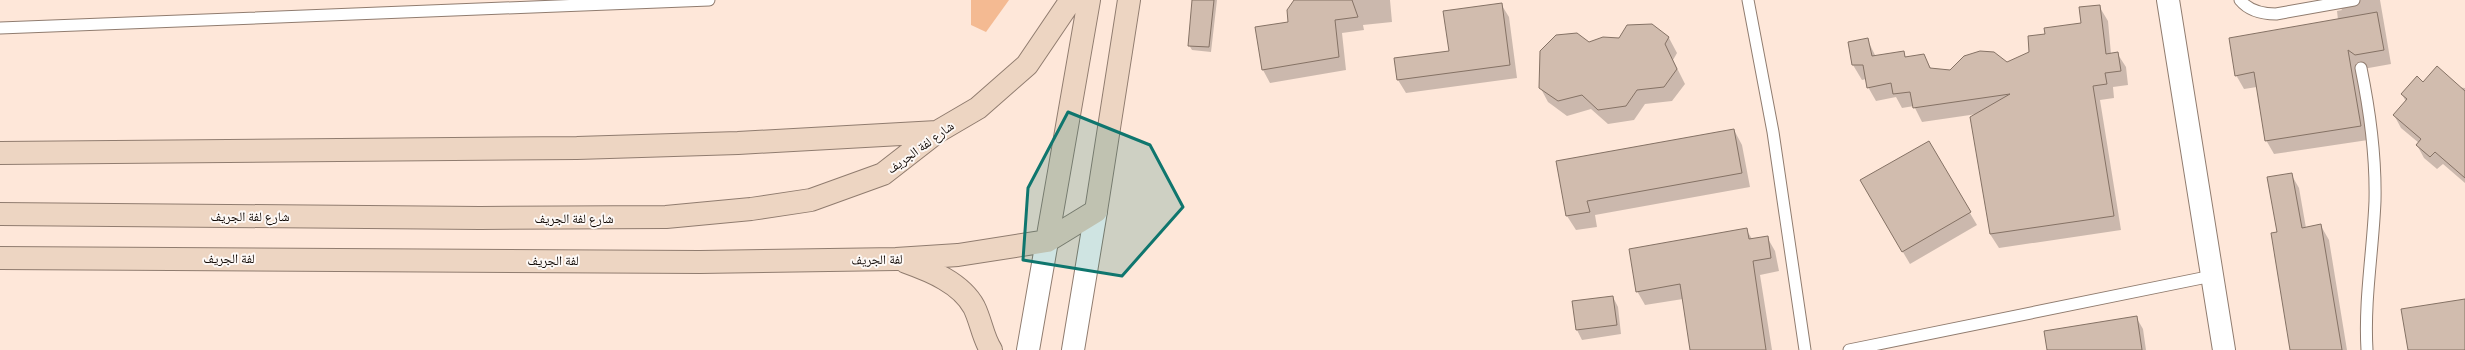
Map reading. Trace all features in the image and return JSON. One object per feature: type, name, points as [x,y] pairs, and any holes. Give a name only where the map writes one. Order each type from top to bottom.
[{"type":"main road","name":"شارع لفة الجريف","points":[[0,214],[480,218],[666,217],[751,209],[811,200],[883,174],[937,132],[978,108],[1027,65],[1070,0]]},
{"type":"main road","points":[[1047,241],[1089,0]]},
{"type":"main road","points":[[1096,211],[1129,0]]},
{"type":"main road","points":[[0,153],[577,148],[738,143],[937,132]]},
{"type":"main road","name":"لفة الجريف","points":[[0,258],[700,262],[896,259],[958,256],[1047,241],[1096,211]]},
{"type":"main road","points":[[896,259],[937,273],[961,292],[973,306],[991,350]]},
{"type":"street","points":[[2168,0],[2224,350]]},
{"type":"street","points":[[1073,350],[1096,211]]},
{"type":"street","points":[[1028,350],[1047,241]]},
{"type":"lane","points":[[0,28],[709,0]]},
{"type":"lane","points":[[1748,0],[1773,132],[1805,350]]},
{"type":"lane","points":[[2240,0],[2254,11],[2265,14],[2276,14],[2354,0]]},
{"type":"lane","points":[[2361,68],[2368,101],[2375,170],[2373,233],[2366,297],[2366,350]]},
{"type":"lane","points":[[1849,350],[2212,276]]},
{"type":"highlighted area","points":[[1068,112],[1150,145],[1183,207],[1122,276],[1023,260],[1028,188]]},
{"type":"shaded area","points":[[971,0],[1009,0],[986,32],[971,25]]},
{"type":"building","points":[[1192,0],[1214,0],[1209,47],[1188,46]]},
{"type":"building","points":[[1294,0],[1352,0],[1358,17],[1335,20],[1339,57],[1262,70],[1255,27],[1288,22],[1287,10]]},
{"type":"building","points":[[1502,3],[1510,65],[1397,80],[1394,58],[1449,51],[1443,11]]},
{"type":"building","points":[[2100,5],[2106,54],[2118,52],[2121,71],[2105,73],[2107,84],[2093,86],[2114,216],[1990,234],[1970,117],[2010,94],[1913,108],[1910,92],[1893,94],[1891,83],[1867,88],[1863,65],[1852,65],[1848,42],[1868,38],[1872,56],[1904,51],[1905,57],[1924,54],[1930,68],[1950,70],[1964,56],[1980,51],[1994,52],[2007,62],[2029,52],[2028,36],[2045,34],[2044,28],[2081,23],[2079,7]]},
{"type":"building","points":[[2377,12],[2384,50],[2355,55],[2348,50],[2361,126],[2265,141],[2254,72],[2235,76],[2229,38]]},
{"type":"building","points":[[1652,24],[1669,37],[1665,44],[1677,69],[1664,87],[1637,90],[1626,106],[1598,110],[1582,95],[1558,101],[1539,88],[1540,51],[1556,35],[1577,33],[1589,42],[1603,37],[1619,38],[1627,25]]},
{"type":"building","points":[[2437,66],[2465,91],[2465,178],[2435,152],[2430,157],[2416,145],[2421,139],[2393,115],[2407,99],[2401,94],[2417,76],[2423,82]]},
{"type":"building","points":[[1734,129],[1742,173],[1587,201],[1590,212],[1566,216],[1556,161]]},
{"type":"building","points":[[1929,141],[1971,212],[1902,252],[1860,180]]},
{"type":"building","points":[[2292,173],[2302,228],[2321,224],[2342,350],[2290,350],[2271,233],[2277,232],[2267,177]]},
{"type":"building","points":[[1747,228],[1749,239],[1768,236],[1771,258],[1753,261],[1766,350],[1690,350],[1680,284],[1636,292],[1629,249]]},
{"type":"building","points":[[1613,296],[1617,325],[1576,330],[1572,301]]},
{"type":"building","points":[[2465,299],[2465,350],[2408,350],[2401,309]]},
{"type":"building","points":[[2137,316],[2142,350],[2047,350],[2044,331]]}]
